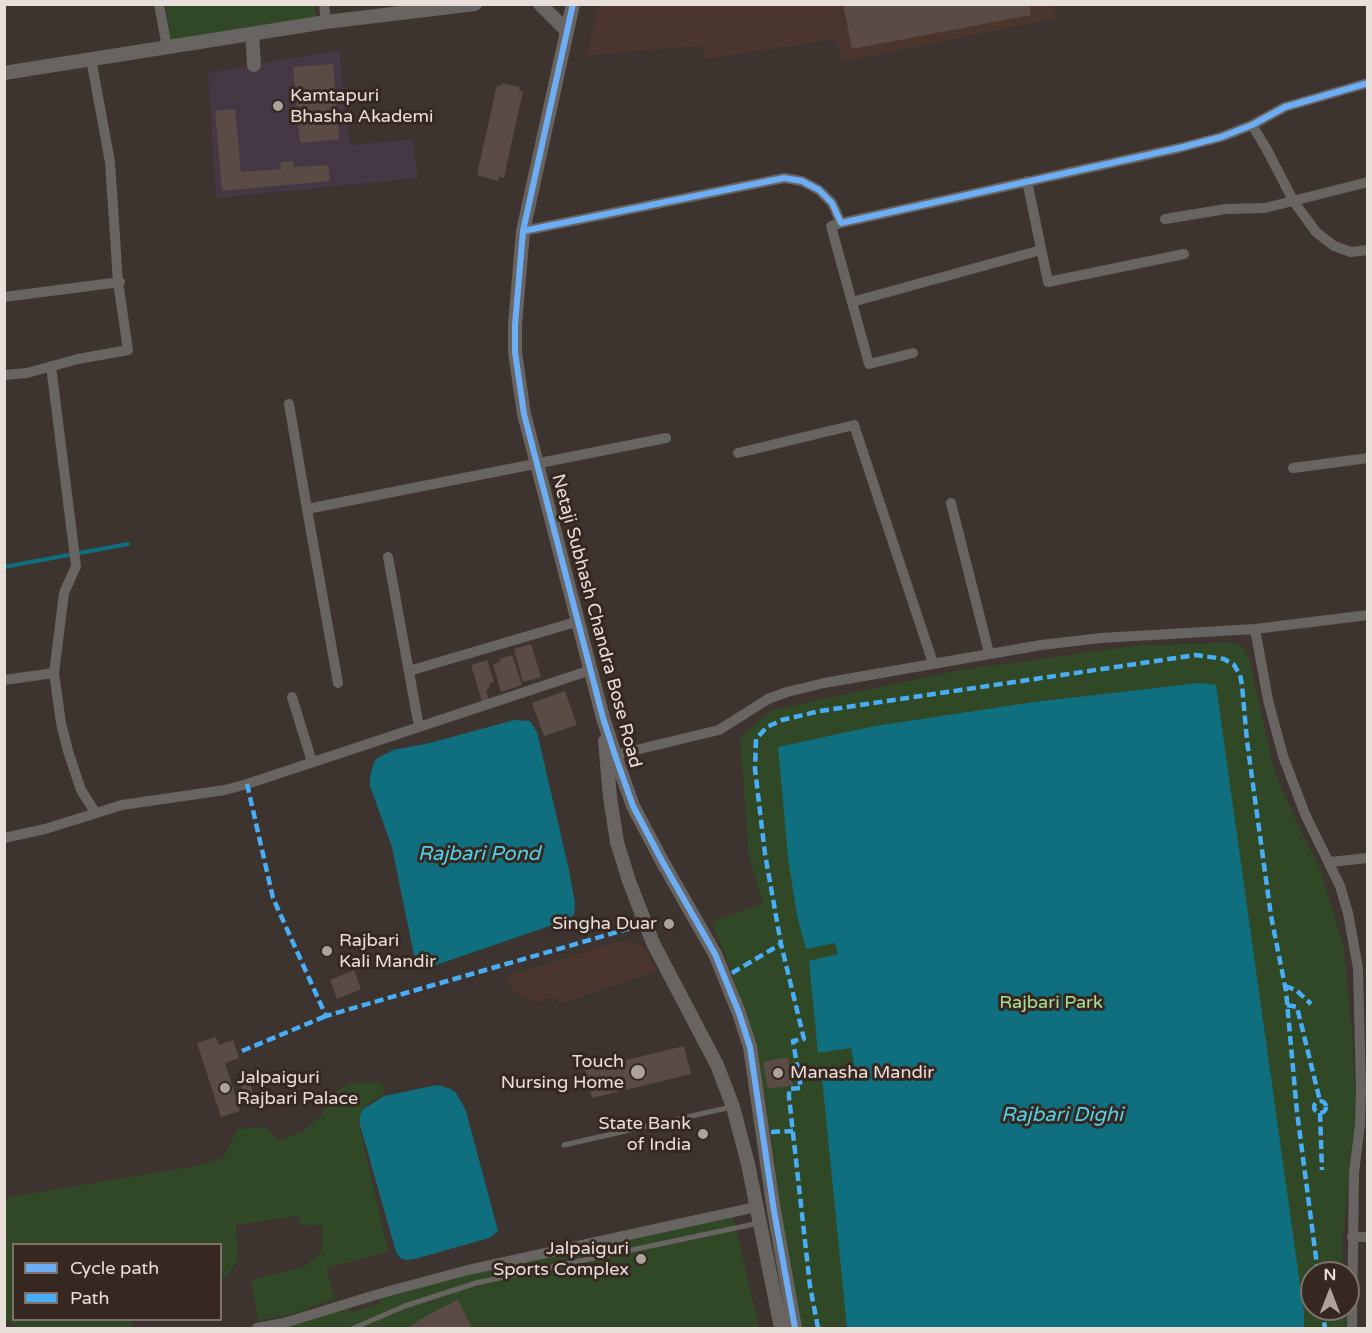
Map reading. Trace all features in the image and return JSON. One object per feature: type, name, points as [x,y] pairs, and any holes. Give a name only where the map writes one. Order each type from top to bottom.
[{"type":"street","points":[[159,4],[167,46]]},
{"type":"street","points":[[324,4],[326,22]]},
{"type":"street","points":[[4,73],[326,22],[475,4]]},
{"type":"street","points":[[540,4],[566,30]]},
{"type":"street","name":"Netaji Subhash Chandra Bose Road","points":[[573,4],[523,231],[515,352],[524,414],[603,718],[633,806],[715,954],[732,994],[750,1047],[795,1329]]},
{"type":"street","points":[[252,34],[254,65]]},
{"type":"street","points":[[4,375],[27,373],[78,359],[128,350],[119,282],[110,162],[91,59]]},
{"type":"street","points":[[913,353],[869,364],[831,226],[1221,137],[1252,125],[1285,107],[1368,82]]},
{"type":"street","points":[[1252,125],[1294,202],[1316,232],[1334,246],[1351,252],[1368,250]]},
{"type":"street","points":[[523,231],[784,178],[802,181],[819,190],[832,202],[841,223]]},
{"type":"street","points":[[1027,181],[1048,282],[1185,254]]},
{"type":"street","points":[[1165,219],[1226,209],[1265,208],[1368,182]]},
{"type":"street","points":[[852,302],[1041,250]]},
{"type":"street","points":[[4,297],[119,282]]},
{"type":"street","points":[[51,366],[76,566],[64,593],[54,673],[61,723],[71,762],[81,790],[95,812]]},
{"type":"street","points":[[289,404],[338,683]]},
{"type":"street","points":[[738,453],[854,425],[933,663]]},
{"type":"street","points":[[307,509],[666,438]]},
{"type":"street","points":[[1293,468],[1368,458]]},
{"type":"street","points":[[951,503],[989,653]]},
{"type":"street","points":[[388,557],[418,727]]},
{"type":"street","points":[[615,755],[719,730],[768,699],[787,692],[933,663],[1101,638],[1255,629],[1368,615]]},
{"type":"street","points":[[408,671],[579,621]]},
{"type":"street","points":[[1255,629],[1268,700],[1283,756],[1305,814],[1330,862],[1345,903],[1358,968],[1363,1144],[1352,1237],[1352,1329]]},
{"type":"street","points":[[4,838],[45,829],[122,805],[225,789],[591,670]]},
{"type":"street","points":[[4,680],[54,673]]},
{"type":"street","points":[[292,697],[312,762]]},
{"type":"street","name":"Netaji Subhash Chandra Bose Road","points":[[603,718],[610,797],[617,842],[653,943],[717,1065],[733,1107],[748,1164],[781,1329]]},
{"type":"street","points":[[1330,862],[1368,858]]},
{"type":"street","points":[[257,1329],[468,1270],[756,1207]]},
{"type":"street","points":[[1352,1237],[1368,1237]]},
{"type":"lane","points":[[564,1145],[733,1107]]},
{"type":"lane","points":[[354,1329],[405,1306],[476,1283],[759,1223]]},
{"type":"shaded area","points":[[1053,4],[1056,18],[842,62],[836,39],[705,59],[702,46],[587,55],[599,5]]},
{"type":"shaded area","name":"Kamtapuri Bhasha Akademi","points":[[339,50],[350,145],[413,139],[418,178],[216,198],[208,73]]},
{"type":"shaded area","points":[[621,941],[636,943],[647,949],[656,971],[559,1004],[556,996],[535,1003],[513,991],[507,976]]},
{"type":"green space","points":[[166,5],[314,5],[316,17],[171,42]]},
{"type":"green space","name":"Rajbari Dighi","points":[[1234,643],[1243,647],[1249,658],[1274,770],[1319,867],[1344,948],[1356,1106],[1343,1261],[1300,1261],[1300,1321],[1346,1321],[1346,1328],[802,1328],[786,1254],[771,1132],[756,1046],[712,922],[763,903],[749,856],[740,738],[772,710],[961,670],[1141,645]]},
{"type":"green space","points":[[352,1083],[380,1083],[383,1086],[384,1094],[364,1107],[359,1124],[388,1252],[327,1268],[334,1299],[296,1313],[258,1321],[251,1280],[304,1267],[322,1251],[322,1224],[301,1226],[299,1216],[236,1225],[238,1260],[226,1277],[222,1278],[222,1243],[12,1243],[12,1321],[136,1321],[132,1322],[133,1328],[18,1328],[5,1321],[5,1198],[202,1165],[223,1158],[238,1129],[267,1127],[278,1141],[302,1132],[321,1116],[332,1093]]},
{"type":"green space","name":"Jalpaiguri Sports Complex","points":[[733,1216],[759,1328],[270,1328],[347,1308],[352,1312],[380,1304],[381,1298],[439,1280]]},
{"type":"water","name":"Rajbari Dighi","points":[[1199,683],[1216,685],[1300,1284],[1300,1321],[1304,1321],[1304,1328],[847,1328],[822,1078],[855,1071],[851,1048],[818,1053],[809,961],[838,954],[835,943],[806,949],[797,916],[788,857],[778,747],[875,726],[1034,702]]},
{"type":"water","name":"Rajbari Pond","points":[[514,720],[530,721],[537,732],[569,870],[575,903],[574,915],[567,920],[436,965],[423,963],[414,955],[392,847],[370,786],[374,762],[393,750],[430,743]]},
{"type":"water","points":[[437,1085],[456,1093],[466,1111],[498,1231],[489,1238],[406,1260],[400,1258],[396,1252],[360,1125],[360,1117],[362,1110],[384,1096]]},
{"type":"building","points":[[843,4],[1029,4],[1031,15],[852,49]]},
{"type":"building","points":[[333,64],[339,139],[300,143],[293,67]]},
{"type":"building","points":[[502,83],[520,87],[519,91],[523,91],[504,178],[499,177],[498,181],[477,175],[497,85],[501,86]]},
{"type":"building","points":[[235,109],[241,172],[281,169],[280,162],[293,161],[294,167],[328,165],[330,181],[222,191],[215,111]]},
{"type":"building","points":[[531,644],[541,677],[523,682],[514,649]]},
{"type":"building","points":[[512,655],[522,685],[501,692],[493,664],[500,662],[499,659]]},
{"type":"building","points":[[487,660],[494,682],[489,684],[490,688],[486,690],[489,700],[482,702],[471,665]]},
{"type":"building","points":[[565,691],[577,725],[544,736],[532,703]]},
{"type":"building","points":[[354,970],[361,989],[337,999],[330,980]]},
{"type":"building","points":[[216,1037],[219,1045],[233,1040],[239,1058],[225,1063],[240,1111],[221,1117],[197,1043]]},
{"type":"building","name":"Touch Nursing Home","points":[[684,1046],[691,1074],[592,1098],[585,1070]]},
{"type":"building","name":"Manasha Mandir","points":[[788,1057],[793,1085],[768,1089],[763,1062]]},
{"type":"building","points":[[249,1080],[254,1098],[245,1101],[240,1083]]},
{"type":"building","points":[[458,1300],[472,1328],[407,1328],[431,1313]]},
{"type":"waterway","points":[[4,567],[128,544]]},
{"type":"marked path","points":[[818,1328],[810,1286],[789,1097],[789,1089],[801,1088],[793,1041],[804,1039],[781,944],[765,854],[755,769],[756,739],[767,727],[782,720],[820,711],[1196,655],[1224,659],[1234,665],[1240,675],[1242,685],[1247,741],[1271,916],[1286,991],[1297,1112],[1316,1261]]},
{"type":"marked path","points":[[247,784],[273,898],[326,1016],[645,924]]},
{"type":"marked path","points":[[732,973],[781,944]]},
{"type":"marked path","points":[[1285,986],[1296,990],[1311,1004]]},
{"type":"marked path","points":[[1287,1005],[1297,1007],[1320,1101]]},
{"type":"marked path","points":[[242,1051],[326,1016]]},
{"type":"marked path","points":[[1320,1101],[1326,1107],[1320,1113],[1314,1107],[1320,1101]]},
{"type":"marked path","points":[[1320,1113],[1322,1170]]},
{"type":"marked path","points":[[771,1132],[793,1131]]},
{"type":"marked path","points":[[1324,1321],[1325,1328]]},
{"type":"cycle path","points":[[573,4],[523,231],[515,352],[524,414],[603,718],[633,806],[715,954],[750,1047],[774,1211],[795,1328]]},
{"type":"cycle path","points":[[523,231],[784,178],[802,181],[819,190],[832,203],[841,223],[1221,137],[1252,125],[1285,107],[1368,83]]},
{"type":"place","name":"Kamtapuri Bhasha Akademi","points":[[278,106]]},
{"type":"place","name":"Singha Duar","points":[[669,924]]},
{"type":"place","name":"Rajbari Kali Mandir","points":[[327,951]]},
{"type":"place","name":"Touch Nursing Home","points":[[638,1072]]},
{"type":"place","name":"Manasha Mandir","points":[[778,1073]]},
{"type":"place","name":"Jalpaiguri Rajbari Palace","points":[[225,1088]]},
{"type":"place","name":"State Bank of India","points":[[703,1134]]},
{"type":"place","name":"Jalpaiguri Sports Complex","points":[[641,1259]]},
{"type":"park label","name":"Rajbari Park","points":[[1051,1003]]}]
